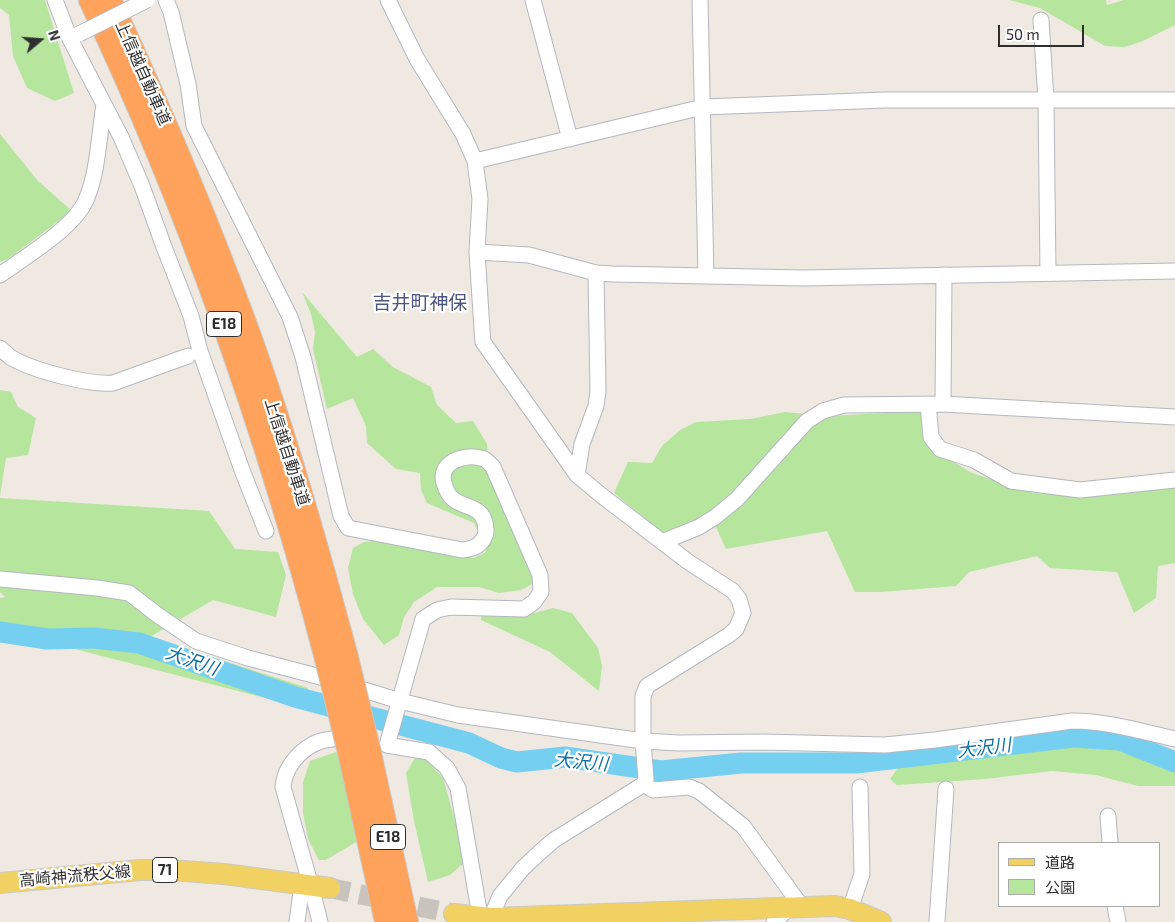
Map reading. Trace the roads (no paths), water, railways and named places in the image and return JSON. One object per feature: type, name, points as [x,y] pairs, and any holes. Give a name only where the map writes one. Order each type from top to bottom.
[{"type":"highway","name":"上信越自動車道","points":[[90,0],[156,148],[228,335],[253,407],[295,541],[337,658]]},
{"type":"highway","name":"上信越自動車道","points":[[110,0],[198,198],[247,330],[294,471],[360,755],[407,922]]},
{"type":"highway","name":"上信越自動車道","points":[[360,755],[386,922]]},
{"type":"main road","name":"高崎神流秩父線","points":[[0,883],[140,870],[170,870],[224,874],[314,886]]},
{"type":"main road","points":[[454,914],[484,919],[616,918],[835,906],[850,909],[881,922]]},
{"type":"street","points":[[55,0],[74,36],[142,186],[191,316],[200,351],[266,532]]},
{"type":"street","points":[[74,36],[147,0]]},
{"type":"street","points":[[166,0],[188,84],[194,126],[290,317],[303,357],[342,516],[348,528],[462,550],[475,548],[487,533],[484,519],[479,511],[452,499],[444,485],[444,470],[451,461],[466,458],[485,459],[493,466],[540,575],[541,592],[534,602],[524,609],[451,607],[437,610],[423,619],[387,745],[429,752],[446,768],[458,788],[484,919]]},
{"type":"street","points":[[388,0],[417,59],[463,134],[475,161],[480,199],[477,252],[484,342],[578,475],[687,561],[733,591],[739,599],[743,613],[740,622],[730,635],[647,686],[643,696],[643,741],[646,778],[644,784],[554,840],[538,853],[500,896],[484,919]]},
{"type":"street","points":[[533,0],[570,139]]},
{"type":"street","points":[[700,0],[706,276]]},
{"type":"street","points":[[1041,20],[1046,101],[1048,273]]},
{"type":"street","points":[[475,161],[703,107],[885,100],[1175,100]]},
{"type":"street","points":[[0,275],[47,242],[77,215],[86,201],[93,180],[104,105]]},
{"type":"street","points":[[477,252],[529,255],[596,273],[706,276],[803,278],[1175,271]]},
{"type":"street","points":[[578,475],[582,444],[596,406],[598,391],[596,273]]},
{"type":"street","points":[[944,275],[936,404],[931,437],[940,449],[974,460],[1011,481],[1080,490],[1175,480]]},
{"type":"street","points":[[0,348],[12,358],[55,375],[104,384],[113,383],[188,356]]},
{"type":"street","points":[[662,542],[700,527],[715,517],[737,499],[808,421],[823,411],[844,406],[936,404],[1175,416]]},
{"type":"street","points":[[0,579],[97,588],[129,593],[196,641],[248,658],[328,679],[400,701],[458,715],[643,741],[679,743],[885,744],[935,740],[1072,721],[1114,724],[1175,739]]},
{"type":"street","points":[[320,922],[314,886],[284,787],[284,777],[288,767],[302,752],[320,741],[332,739]]},
{"type":"street","points":[[644,784],[653,790],[689,787],[699,791],[743,826],[795,908],[774,922]]},
{"type":"street","points":[[850,909],[862,874],[860,787]]},
{"type":"street","points":[[937,922],[946,789]]},
{"type":"street","points":[[1108,816],[1110,842]]},
{"type":"street","points":[[297,922],[314,886]]},
{"type":"street","points":[[1115,907],[1118,922]]},
{"type":"waterway","name":"大沢川","points":[[0,632],[47,639],[94,638],[139,643],[295,697],[469,743],[501,758],[517,762],[565,757],[661,771],[741,763],[856,763],[1073,737],[1120,740],[1175,762]]},
{"type":"tunnel","points":[[330,888],[454,914]]},
{"type":"district","name":"吉井町神保","points":[[420,303]]}]
